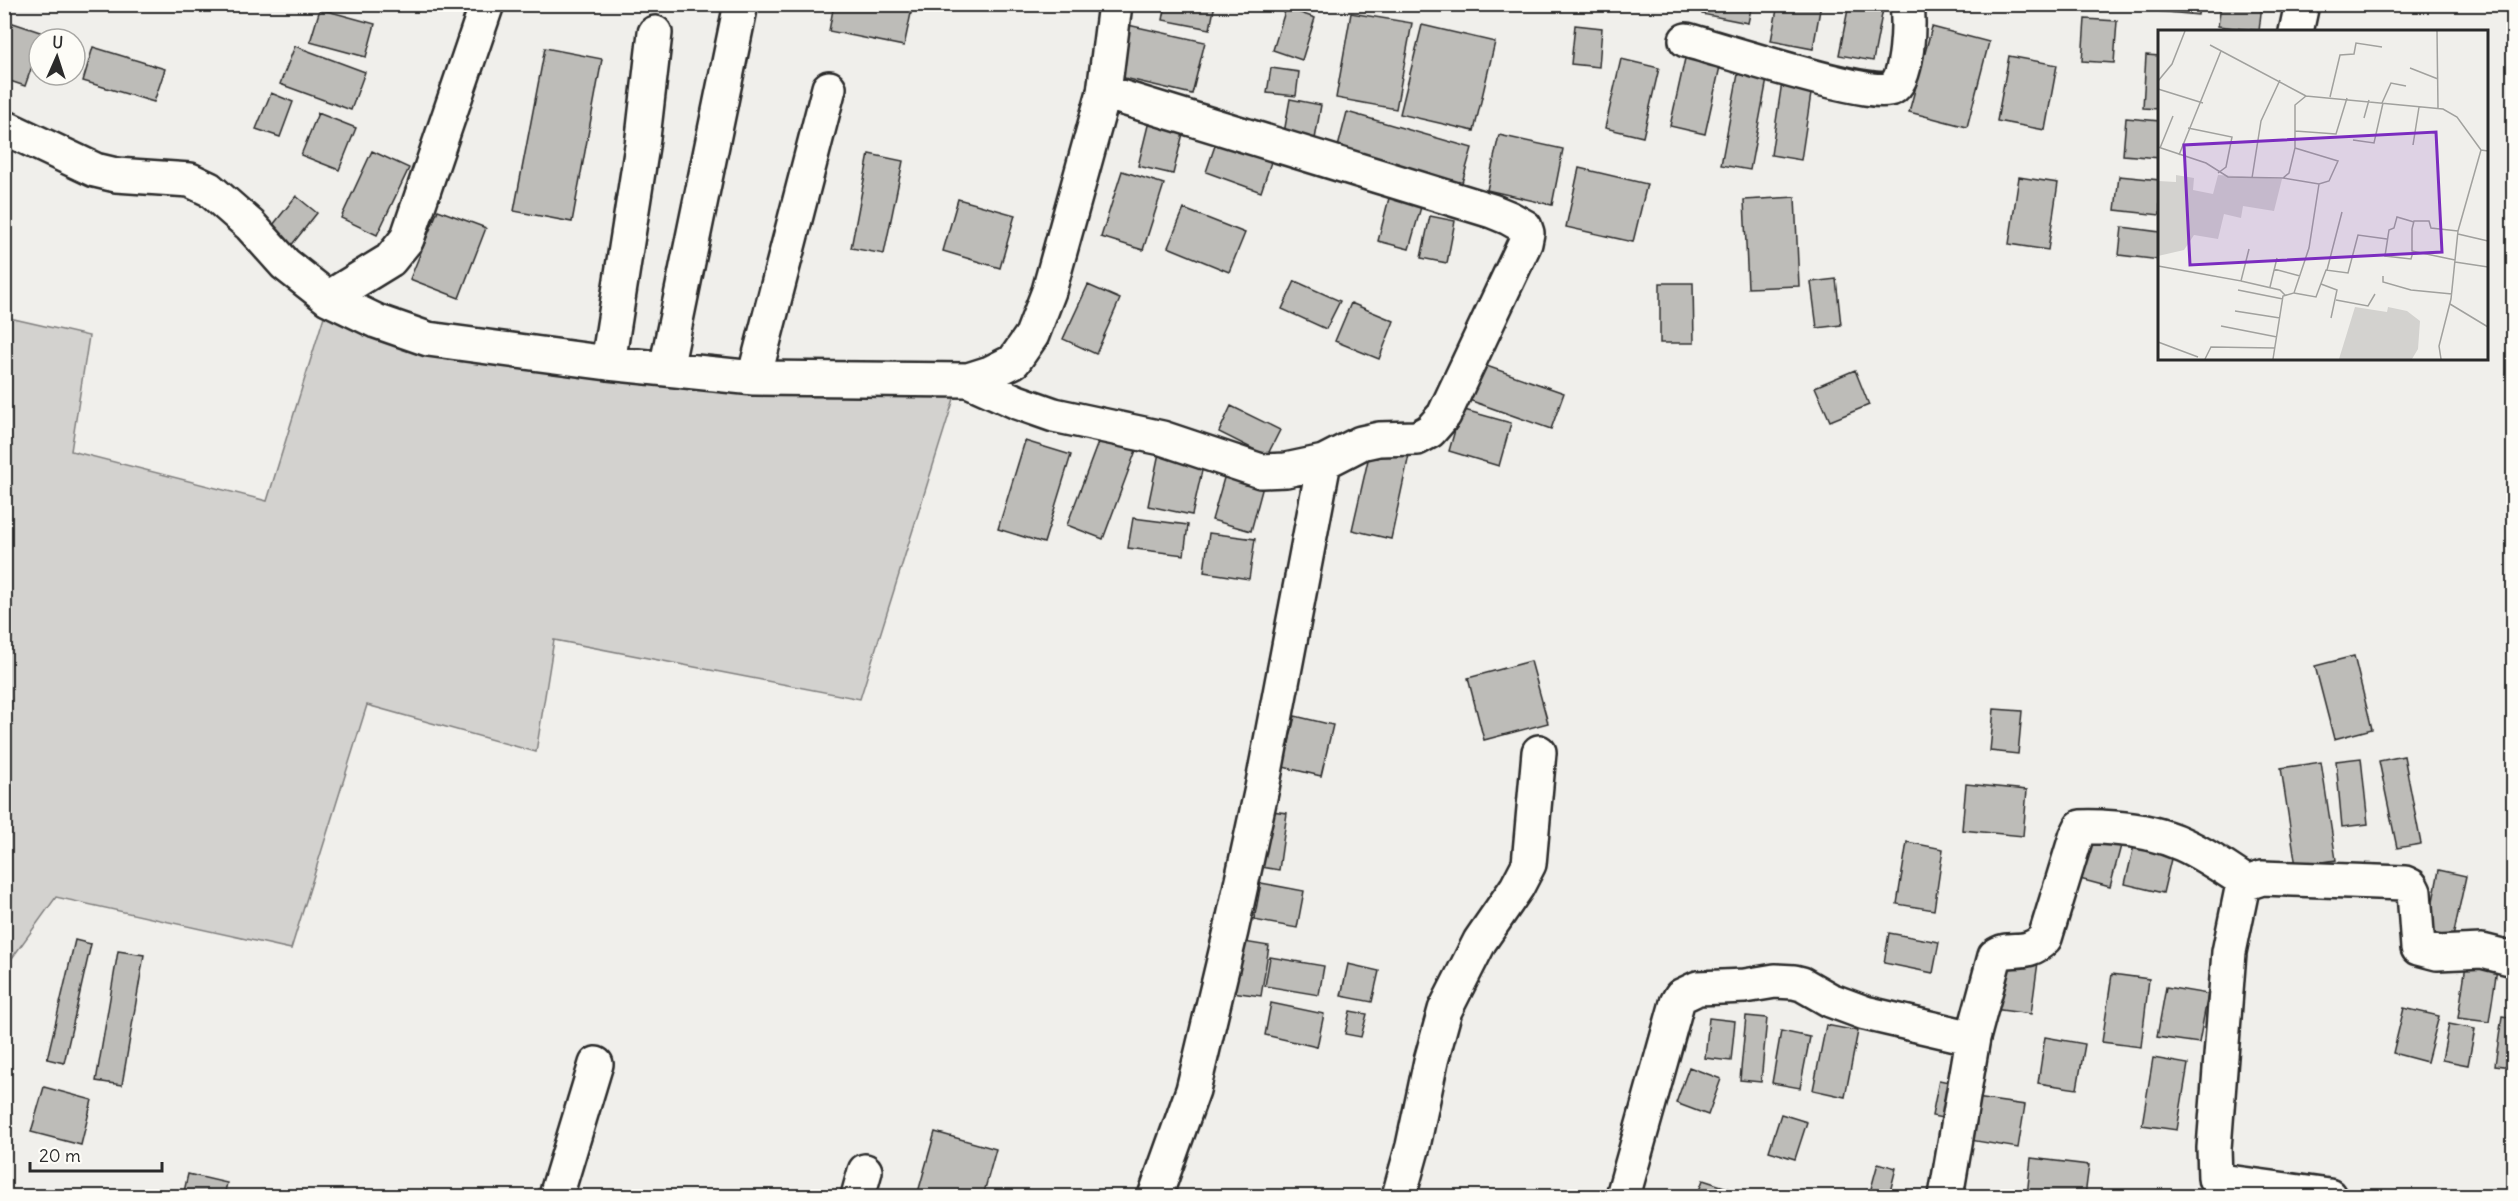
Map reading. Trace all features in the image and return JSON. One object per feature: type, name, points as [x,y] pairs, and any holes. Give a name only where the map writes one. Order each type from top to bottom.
[{"type":"street","points":[[328,298],[390,260],[407,239],[487,4]]},
{"type":"street","points":[[666,369],[741,4]]},
{"type":"street","points":[[4,127],[94,170],[116,175],[190,180],[209,189],[243,218],[285,264],[328,298],[376,321],[428,339],[608,363],[754,378],[968,380],[990,373],[1014,361],[1032,335],[1049,291],[1104,92],[1115,4]]},
{"type":"street","points":[[1686,40],[1849,86],[1880,90],[1892,88],[1898,82],[1905,58],[1910,23],[1907,4]]},
{"type":"street","points":[[2296,30],[2302,4]]},
{"type":"street","points":[[608,363],[642,146],[655,33]]},
{"type":"street","points":[[754,378],[829,88]]},
{"type":"street","points":[[968,380],[1017,402],[1054,415],[1162,438],[1261,471],[1286,470],[1324,462],[1360,443],[1379,439],[1417,438],[1430,431],[1444,415],[1525,243],[1527,233],[1525,227],[1491,211],[1104,92]]},
{"type":"street","points":[[1155,1197],[1193,1090],[1226,954],[1262,788],[1324,462]]},
{"type":"street","points":[[1399,1197],[1445,1010],[1480,941],[1529,864],[1539,752]]},
{"type":"street","points":[[1946,1197],[1973,1038],[1997,953],[2037,948],[2045,938],[2081,827],[2137,830],[2164,836],[2194,848],[2247,883]]},
{"type":"street","points":[[2329,1197],[2221,1189],[2216,1178],[2213,1165],[2229,952],[2242,889],[2247,883],[2262,878],[2405,883],[2411,886],[2414,892],[2418,948],[2437,953],[2482,951],[2514,959]]},
{"type":"street","points":[[1623,1197],[1677,1003],[1688,991],[1698,988],[1745,986],[1775,981],[1794,982],[1830,1000],[1865,1013],[1973,1038]]},
{"type":"street","points":[[556,1197],[596,1064]]},
{"type":"shaded area","points":[[325,313],[957,389],[860,699],[554,640],[536,752],[367,705],[291,949],[56,897],[5,968],[5,317],[89,336],[71,451],[267,501]]},
{"type":"building","points":[[834,4],[913,4],[904,46],[829,31]]},
{"type":"building","points":[[1166,4],[1215,4],[1210,29],[1163,20]]},
{"type":"building","points":[[1704,4],[1752,4],[1748,23],[1702,14]]},
{"type":"building","points":[[1778,4],[1821,4],[1813,49],[1771,41]]},
{"type":"building","points":[[1849,4],[1884,4],[1873,61],[1839,55]]},
{"type":"building","points":[[2158,4],[2199,4],[2198,15],[2157,11]]},
{"type":"building","points":[[2221,4],[2262,4],[2259,30],[2218,26]]},
{"type":"building","points":[[1286,8],[1315,18],[1302,60],[1273,50]]},
{"type":"building","points":[[320,9],[375,24],[366,57],[310,42]]},
{"type":"building","points":[[1351,13],[1412,23],[1396,109],[1336,98]]},
{"type":"building","points":[[2085,19],[2117,21],[2114,63],[2082,61]]},
{"type":"building","points":[[4,20],[27,28],[27,80],[25,86],[4,79]]},
{"type":"building","points":[[1128,25],[1205,42],[1192,94],[1116,76]]},
{"type":"building","points":[[1422,25],[1495,42],[1474,131],[1400,114]]},
{"type":"building","points":[[1575,25],[1602,28],[1599,67],[1571,64]]},
{"type":"building","points":[[1932,27],[1989,42],[1967,127],[1909,112]]},
{"type":"building","points":[[295,46],[365,72],[351,110],[280,84]]},
{"type":"building","points":[[93,47],[165,69],[154,102],[87,82],[87,67]]},
{"type":"building","points":[[545,48],[602,59],[572,222],[514,211]]},
{"type":"building","points":[[1686,54],[1721,62],[1705,134],[1670,126]]},
{"type":"building","points":[[2146,55],[2158,56],[2158,109],[2143,108]]},
{"type":"building","points":[[2009,56],[2057,65],[2045,130],[1997,121]]},
{"type":"building","points":[[1621,59],[1659,68],[1643,137],[1605,128]]},
{"type":"building","points":[[1271,68],[1299,72],[1296,96],[1267,93]]},
{"type":"building","points":[[1738,74],[1767,79],[1750,170],[1721,165]]},
{"type":"building","points":[[1782,82],[1812,87],[1801,160],[1771,155]]},
{"type":"building","points":[[271,93],[293,102],[280,137],[256,129]]},
{"type":"building","points":[[1290,99],[1321,105],[1315,139],[1284,133]]},
{"type":"building","points":[[1347,112],[1472,148],[1461,186],[1337,151]]},
{"type":"building","points":[[318,113],[356,128],[339,170],[301,155]]},
{"type":"building","points":[[1151,113],[1186,121],[1173,174],[1138,166]]},
{"type":"building","points":[[2126,118],[2158,121],[2158,158],[2123,155]]},
{"type":"building","points":[[1220,131],[1275,150],[1261,192],[1206,172]]},
{"type":"building","points":[[1499,135],[1563,149],[1552,205],[1487,190]]},
{"type":"building","points":[[372,151],[409,168],[377,235],[341,218]]},
{"type":"building","points":[[869,154],[903,161],[884,254],[851,248]]},
{"type":"building","points":[[1579,168],[1647,184],[1633,242],[1566,227]]},
{"type":"building","points":[[1122,171],[1164,184],[1143,250],[1101,237]]},
{"type":"building","points":[[2119,176],[2158,180],[2158,215],[2115,210]]},
{"type":"building","points":[[2019,177],[2058,183],[2048,250],[2009,244]]},
{"type":"building","points":[[296,196],[317,213],[290,247],[269,230]]},
{"type":"building","points":[[1795,197],[1799,286],[1748,288],[1744,200]]},
{"type":"building","points":[[1389,198],[1421,207],[1409,249],[1378,241]]},
{"type":"building","points":[[958,199],[1015,215],[1000,268],[943,251]]},
{"type":"building","points":[[1184,209],[1245,233],[1229,272],[1168,247]]},
{"type":"building","points":[[438,210],[486,228],[459,298],[410,279]]},
{"type":"building","points":[[1430,216],[1455,221],[1447,263],[1421,258]]},
{"type":"building","points":[[2122,227],[2158,232],[2158,260],[2119,255]]},
{"type":"building","points":[[1836,279],[1841,325],[1817,328],[1811,282]]},
{"type":"building","points":[[1295,281],[1340,301],[1326,329],[1282,309]]},
{"type":"building","points":[[1660,283],[1693,283],[1694,343],[1660,343]]},
{"type":"building","points":[[1088,285],[1120,299],[1096,354],[1063,339]]},
{"type":"building","points":[[1351,303],[1394,321],[1379,359],[1335,341]]},
{"type":"building","points":[[1478,363],[1564,393],[1551,429],[1466,399]]},
{"type":"building","points":[[1855,370],[1869,405],[1830,421],[1815,387]]},
{"type":"building","points":[[1231,406],[1280,430],[1267,456],[1219,432]]},
{"type":"building","points":[[1461,409],[1511,423],[1499,466],[1449,451]]},
{"type":"building","points":[[1102,432],[1138,445],[1103,539],[1067,525]]},
{"type":"building","points":[[1025,441],[1071,455],[1044,543],[998,529]]},
{"type":"building","points":[[1371,447],[1409,455],[1391,539],[1352,530]]},
{"type":"building","points":[[1160,448],[1205,457],[1192,515],[1148,506]]},
{"type":"building","points":[[1228,464],[1266,475],[1251,531],[1212,520]]},
{"type":"building","points":[[1133,518],[1188,525],[1184,555],[1128,548]]},
{"type":"building","points":[[1209,533],[1255,539],[1249,579],[1204,572]]},
{"type":"building","points":[[2354,656],[2372,729],[2334,739],[2315,666]]},
{"type":"building","points":[[1531,661],[1548,723],[1484,740],[1468,678]]},
{"type":"building","points":[[1994,709],[2022,711],[2018,754],[1990,751]]},
{"type":"building","points":[[1295,716],[1333,725],[1321,776],[1283,767]]},
{"type":"building","points":[[2404,756],[2421,844],[2397,848],[2379,761]]},
{"type":"building","points":[[2361,758],[2368,824],[2342,827],[2336,761]]},
{"type":"building","points":[[2321,762],[2336,860],[2296,866],[2281,768]]},
{"type":"building","points":[[1966,784],[2027,790],[2023,836],[1962,830]]},
{"type":"building","points":[[1263,810],[1287,813],[1279,870],[1255,866]]},
{"type":"building","points":[[2089,829],[2123,838],[2110,887],[2076,878]]},
{"type":"building","points":[[2136,837],[2174,846],[2163,893],[2125,884]]},
{"type":"building","points":[[1907,842],[1943,849],[1934,910],[1897,904]]},
{"type":"building","points":[[2439,870],[2466,876],[2453,937],[2427,932]]},
{"type":"building","points":[[1261,883],[1304,891],[1297,928],[1254,920]]},
{"type":"building","points":[[1889,933],[1939,942],[1933,973],[1884,963]]},
{"type":"building","points":[[75,940],[91,944],[64,1063],[47,1059]]},
{"type":"building","points":[[1232,940],[1269,946],[1261,996],[1225,991]]},
{"type":"building","points":[[118,951],[144,955],[122,1085],[96,1081]]},
{"type":"building","points":[[1270,957],[1324,966],[1319,995],[1265,986]]},
{"type":"building","points":[[1997,958],[2038,962],[2031,1014],[1986,1008]]},
{"type":"building","points":[[2467,958],[2498,962],[2489,1022],[2458,1018]]},
{"type":"building","points":[[1348,964],[1379,971],[1372,1002],[1341,996]]},
{"type":"building","points":[[2112,974],[2149,979],[2141,1047],[2102,1042]]},
{"type":"building","points":[[2166,987],[2208,994],[2199,1043],[2157,1037]]},
{"type":"building","points":[[1271,1003],[1324,1014],[1317,1047],[1265,1035]]},
{"type":"building","points":[[2404,1008],[2439,1016],[2427,1062],[2393,1053]]},
{"type":"building","points":[[1350,1011],[1367,1014],[1361,1037],[1345,1034]]},
{"type":"building","points":[[1746,1016],[1767,1018],[1761,1082],[1740,1080]]},
{"type":"building","points":[[2502,1016],[2514,1018],[2512,1067],[2495,1065]]},
{"type":"building","points":[[1709,1018],[1735,1021],[1731,1061],[1705,1058]]},
{"type":"building","points":[[2449,1024],[2475,1029],[2468,1065],[2442,1060]]},
{"type":"building","points":[[1826,1025],[1858,1031],[1845,1097],[1813,1090]]},
{"type":"building","points":[[1781,1031],[1810,1037],[1800,1088],[1772,1083]]},
{"type":"building","points":[[2045,1037],[2085,1044],[2077,1089],[2038,1083]]},
{"type":"building","points":[[2153,1058],[2188,1064],[2177,1130],[2142,1125]]},
{"type":"building","points":[[1689,1067],[1721,1079],[1708,1115],[1676,1103]]},
{"type":"building","points":[[1939,1080],[1959,1084],[1953,1120],[1932,1116]]},
{"type":"building","points":[[44,1087],[92,1100],[81,1145],[31,1132]]},
{"type":"building","points":[[1976,1098],[2025,1105],[2018,1148],[1970,1140]]},
{"type":"building","points":[[1781,1114],[1807,1122],[1795,1159],[1769,1151]]},
{"type":"building","points":[[935,1132],[996,1149],[983,1196],[917,1196]]},
{"type":"building","points":[[2031,1158],[2089,1165],[2085,1196],[2027,1196]]},
{"type":"building","points":[[1878,1163],[1896,1168],[1889,1196],[1869,1196]]},
{"type":"building","points":[[188,1174],[227,1183],[224,1196],[183,1196]]},
{"type":"building","points":[[1703,1180],[1749,1195],[1697,1196]]},
{"type":"building","points":[[2158,1193],[2198,1193],[2198,1196],[2158,1196]]}]
